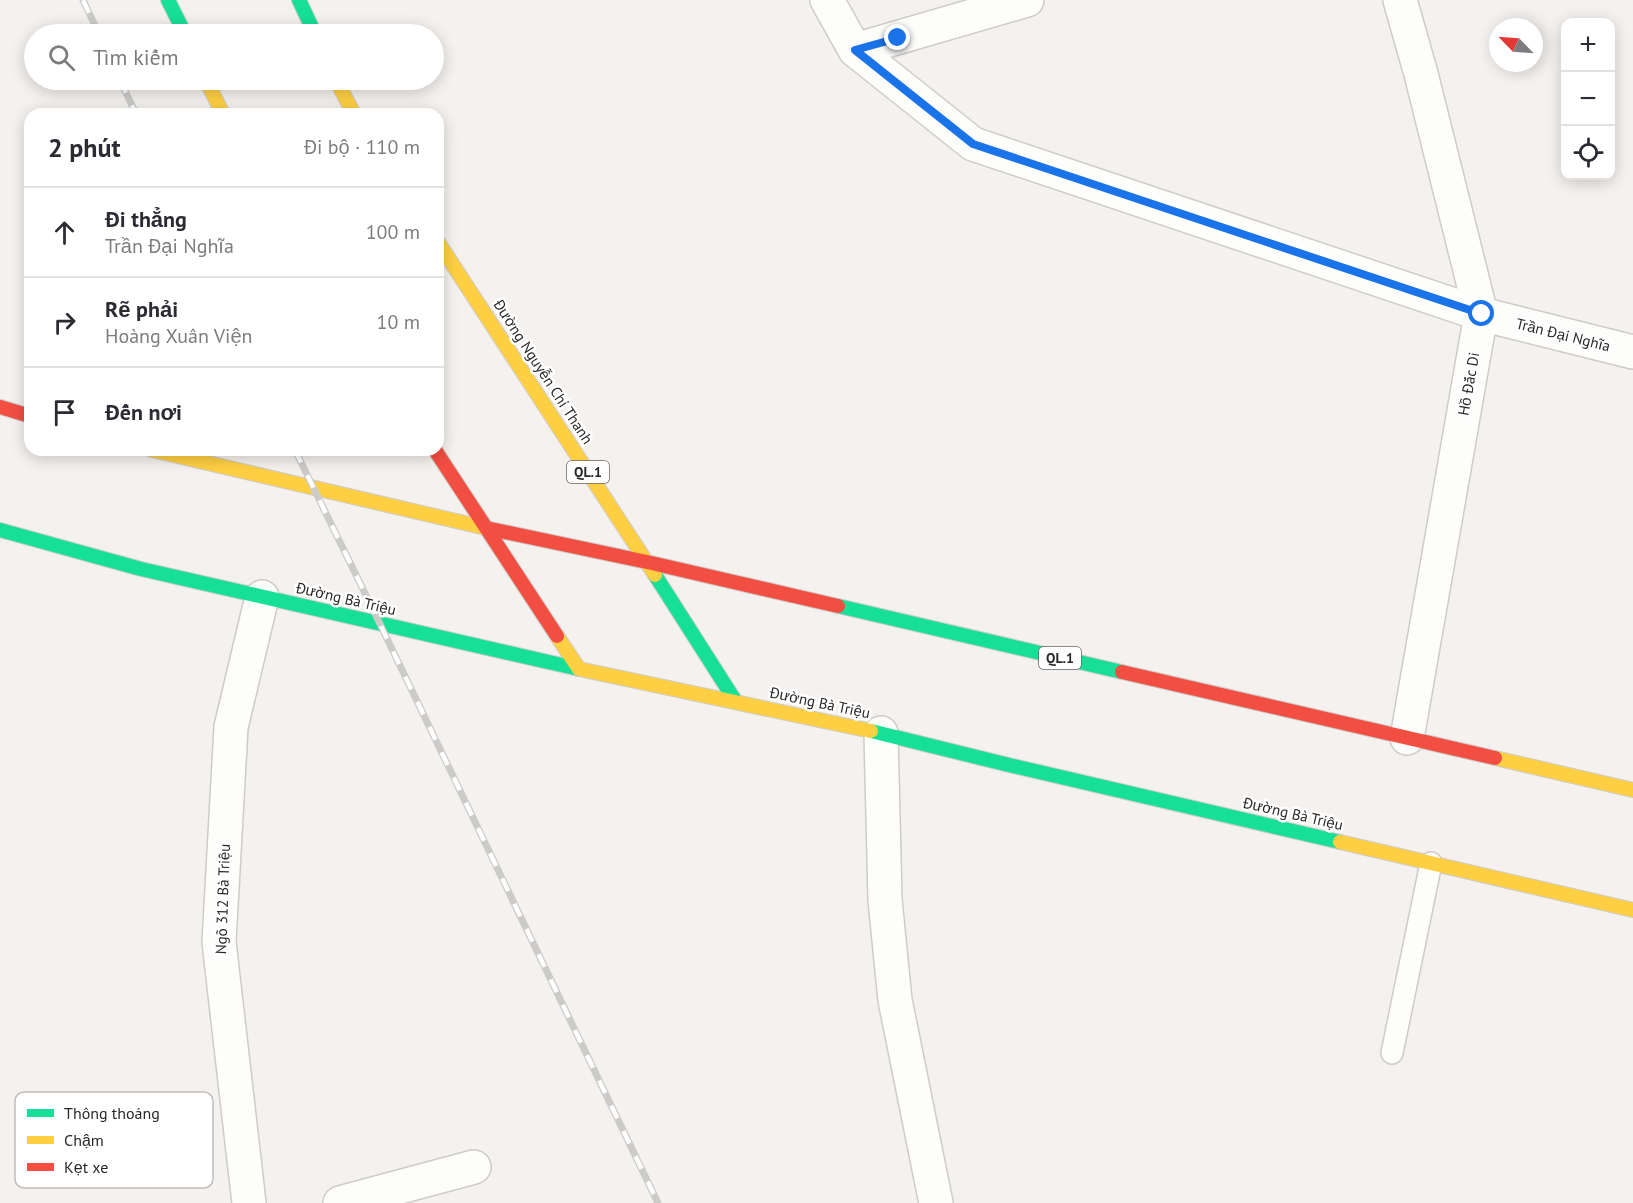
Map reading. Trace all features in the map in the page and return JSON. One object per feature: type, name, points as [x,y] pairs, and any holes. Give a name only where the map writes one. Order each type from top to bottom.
[{"type":"main road","points":[[168,0],[180,24]]},
{"type":"main road","points":[[299,0],[310,24]]},
{"type":"main road","points":[[211,90],[220,108]]},
{"type":"main road","points":[[341,90],[351,108]]},
{"type":"main road","name":"Đường Nguyễn Chí Thanh","points":[[444,251],[736,702]]},
{"type":"main road","points":[[0,407],[24,414]]},
{"type":"main road","points":[[178,456],[486,528]]},
{"type":"main road","points":[[439,456],[579,669]]},
{"type":"main road","name":"QL.1","points":[[486,528],[647,562],[1633,790]]},
{"type":"main road","name":"Đường Bà Triệu","points":[[0,530],[141,569],[579,669],[881,733],[1009,765],[1633,910]]},
{"type":"street","name":"Trần Đại Nghĩa","points":[[827,0],[855,50],[973,144],[1482,314],[1633,352]]},
{"type":"street","points":[[855,50],[1027,0]]},
{"type":"street","name":"Hồ Đắc Di","points":[[1400,0],[1482,314],[1407,738]]},
{"type":"street","name":"Ngõ 312 Bà Triệu","points":[[249,1203],[219,942],[231,727],[262,597]]},
{"type":"street","points":[[881,733],[885,900],[895,1000],[936,1203]]},
{"type":"street","points":[[340,1203],[474,1167]]},
{"type":"lane","points":[[1392,1053],[1431,863]]},
{"type":"railway","points":[[83,0],[94,24]]},
{"type":"railway","points":[[125,90],[133,108]]},
{"type":"railway","points":[[298,456],[658,1203]]},
{"type":"traffic: fast","points":[[168,0],[180,24]]},
{"type":"traffic: fast","points":[[299,0],[310,24]]},
{"type":"traffic: fast","points":[[0,530],[141,569],[579,669]]},
{"type":"traffic: fast","points":[[655,575],[736,702]]},
{"type":"traffic: fast","points":[[838,606],[1122,672]]},
{"type":"traffic: fast","points":[[871,731],[1340,842]]},
{"type":"traffic: slow","points":[[211,90],[220,108]]},
{"type":"traffic: slow","points":[[341,90],[351,108]]},
{"type":"traffic: slow","points":[[444,251],[655,575]]},
{"type":"traffic: slow","points":[[178,456],[486,528]]},
{"type":"traffic: slow","points":[[557,636],[579,669],[871,731]]},
{"type":"traffic: slow","points":[[1495,758],[1633,790]]},
{"type":"traffic: slow","points":[[1340,842],[1633,910]]},
{"type":"traffic: jam","points":[[0,407],[24,414]]},
{"type":"traffic: jam","points":[[439,456],[557,636]]},
{"type":"traffic: jam","points":[[486,528],[838,606]]},
{"type":"traffic: jam","points":[[1122,672],[1495,758]]},
{"type":"route","points":[[898,38],[855,50],[973,144],[1482,314]]}]
